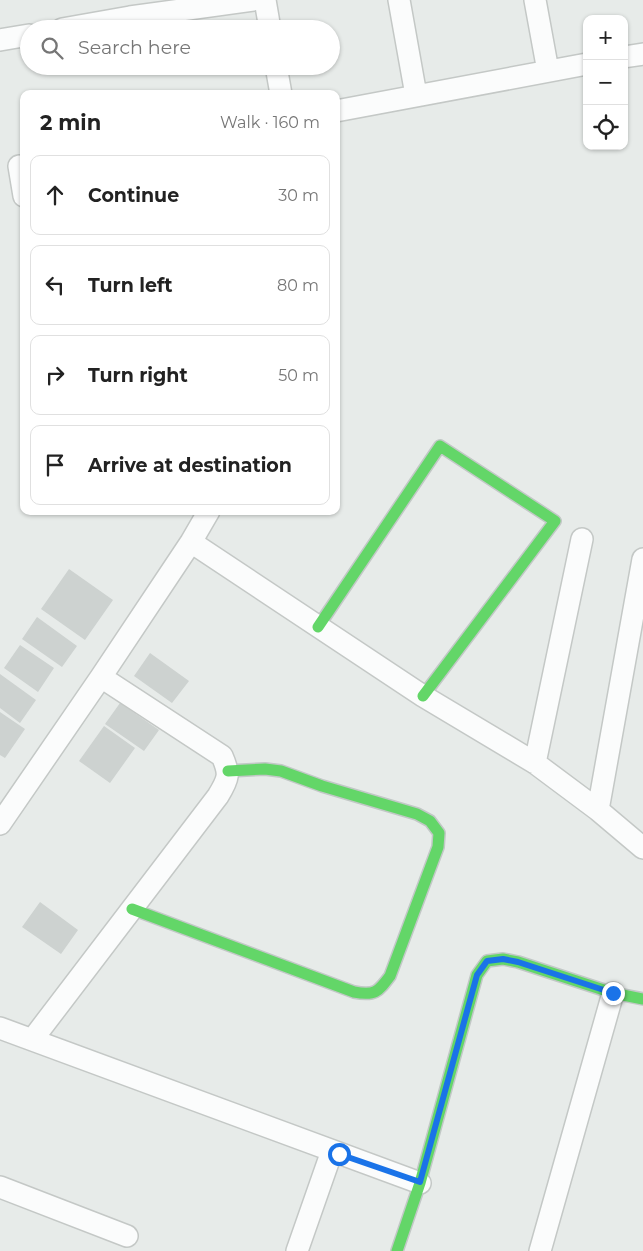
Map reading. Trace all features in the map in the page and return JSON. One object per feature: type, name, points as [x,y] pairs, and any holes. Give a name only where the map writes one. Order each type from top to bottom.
[{"type":"street","points":[[90,20],[128,8],[253,0]]},
{"type":"street","points":[[265,0],[268,20]]},
{"type":"street","points":[[399,0],[416,96]]},
{"type":"street","points":[[535,0],[548,71]]},
{"type":"street","points":[[0,39],[20,36]]},
{"type":"street","points":[[628,56],[643,54]]},
{"type":"street","points":[[340,110],[583,65]]},
{"type":"street","points":[[278,75],[280,90]]},
{"type":"street","points":[[14,167],[20,184]]},
{"type":"street","points":[[318,627],[440,446],[555,521],[423,696]]},
{"type":"street","points":[[0,824],[6,802],[101,677],[191,542],[207,515]]},
{"type":"street","points":[[535,763],[582,539]]},
{"type":"street","points":[[191,542],[423,696],[535,763],[598,810],[643,848]]},
{"type":"street","points":[[598,810],[643,559]]},
{"type":"street","points":[[32,1040],[226,784],[228,771],[222,756],[101,677]]},
{"type":"street","points":[[132,909],[354,992],[367,995],[379,991],[390,976],[438,847],[438,834],[430,821],[417,814],[322,786],[281,771],[265,769],[228,771]]},
{"type":"street","points":[[397,1251],[420,1182],[477,975],[487,961],[503,959],[518,962],[613,993],[643,999]]},
{"type":"street","points":[[540,1251],[613,993]]},
{"type":"street","points":[[0,1028],[420,1182]]},
{"type":"street","points":[[297,1251],[332,1151]]},
{"type":"street","points":[[0,1187],[126,1236]]},
{"type":"building","points":[[69,569],[113,600],[85,640],[41,609]]},
{"type":"building","points":[[37,617],[77,646],[62,667],[22,639]]},
{"type":"building","points":[[20,645],[54,668],[38,692],[4,668]]},
{"type":"building","points":[[150,653],[189,681],[172,703],[134,676]]},
{"type":"building","points":[[0,674],[36,700],[20,723],[0,708]]},
{"type":"building","points":[[120,703],[159,730],[144,751],[105,724]]},
{"type":"building","points":[[0,712],[25,729],[5,758],[0,755]]},
{"type":"building","points":[[104,726],[135,748],[110,783],[79,761]]},
{"type":"building","points":[[40,902],[78,930],[61,954],[22,927]]},
{"type":"traffic: fast","points":[[318,627],[440,446],[555,521],[423,696]]},
{"type":"traffic: fast","points":[[132,909],[354,992],[371,993],[379,989],[390,976],[438,847],[439,833],[430,821],[417,814],[322,786],[281,771],[265,769],[228,771]]},
{"type":"traffic: fast","points":[[397,1251],[420,1183],[477,975],[487,961],[503,959],[518,962],[613,993],[643,999]]},
{"type":"route","points":[[339,1154],[420,1182],[477,975],[487,961],[503,959],[518,962],[613,993]]}]
